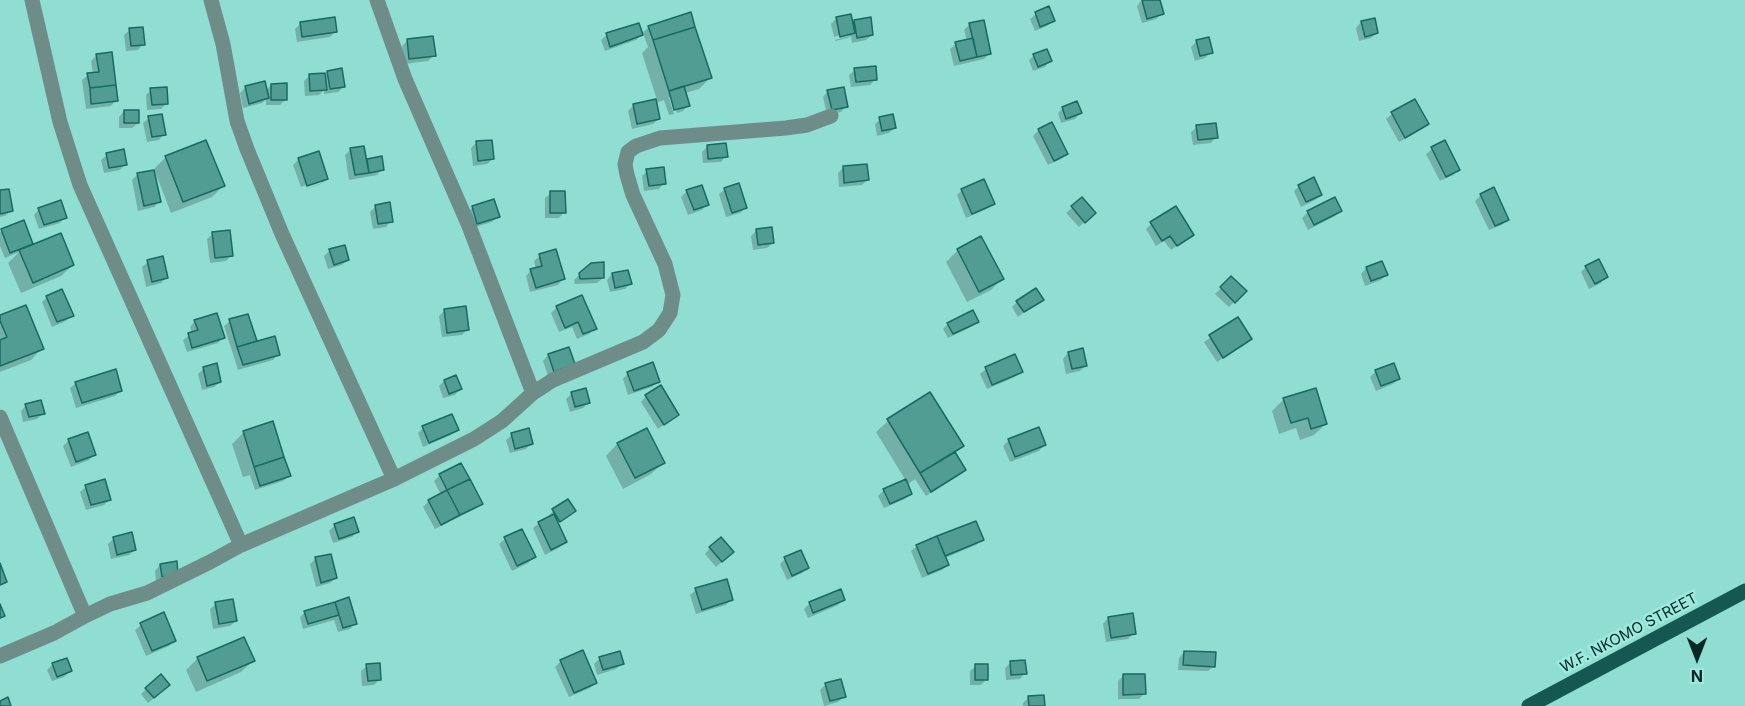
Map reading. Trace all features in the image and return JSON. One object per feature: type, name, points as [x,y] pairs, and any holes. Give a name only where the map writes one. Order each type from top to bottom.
[{"type":"main road","name":"W.F. NKOMO STREET","points":[[1529,706],[1745,591]]},
{"type":"street","points":[[32,0],[60,122],[80,185],[241,545]]},
{"type":"street","points":[[211,0],[237,121],[246,149],[282,234],[394,479]]},
{"type":"street","points":[[377,0],[405,79],[469,226],[532,393]]},
{"type":"street","points":[[0,656],[54,633],[110,604],[147,593],[241,545],[394,479],[474,439],[502,421],[532,393],[553,380],[643,342],[659,330],[670,313],[673,295],[668,274],[633,195],[625,164],[628,152],[636,146],[660,138],[786,128],[807,125],[831,116]]},
{"type":"street","points":[[0,417],[85,616]]},
{"type":"building","points":[[1142,0],[1160,0],[1164,14],[1147,19]]},
{"type":"building","points":[[1049,6],[1055,21],[1040,27],[1035,12]]},
{"type":"building","points":[[691,12],[695,27],[653,40],[648,26]]},
{"type":"building","points":[[851,14],[855,33],[840,37],[836,17]]},
{"type":"building","points":[[335,17],[337,32],[302,37],[300,22]]},
{"type":"building","points":[[871,17],[873,35],[857,38],[854,20]]},
{"type":"building","points":[[1375,18],[1378,33],[1365,37],[1361,21]]},
{"type":"building","points":[[984,20],[991,54],[977,57],[969,23]]},
{"type":"building","points":[[639,23],[643,35],[610,47],[606,33]]},
{"type":"building","points":[[143,27],[145,45],[131,46],[129,28]]},
{"type":"building","points":[[695,27],[712,78],[669,91],[653,40]]},
{"type":"building","points":[[433,36],[436,56],[409,59],[407,39]]},
{"type":"building","points":[[1209,37],[1213,53],[1200,56],[1196,40]]},
{"type":"building","points":[[973,38],[977,57],[960,61],[955,42]]},
{"type":"building","points":[[1047,49],[1052,61],[1038,67],[1033,54]]},
{"type":"building","points":[[112,52],[116,85],[90,88],[87,73],[99,72],[96,54]]},
{"type":"building","points":[[876,66],[877,80],[856,82],[854,68]]},
{"type":"building","points":[[342,68],[345,87],[330,89],[327,71]]},
{"type":"building","points":[[325,73],[327,90],[310,91],[309,74]]},
{"type":"building","points":[[265,81],[269,98],[249,104],[245,86]]},
{"type":"building","points":[[287,83],[287,100],[271,100],[271,84]]},
{"type":"building","points":[[116,85],[118,101],[91,104],[90,88]]},
{"type":"building","points":[[684,86],[690,106],[674,110],[669,91]]},
{"type":"building","points":[[167,87],[168,104],[152,105],[150,88]]},
{"type":"building","points":[[844,87],[848,107],[832,110],[827,90]]},
{"type":"building","points":[[656,99],[660,119],[637,124],[633,104]]},
{"type":"building","points":[[1415,99],[1429,124],[1405,138],[1391,112]]},
{"type":"building","points":[[1077,101],[1082,113],[1066,119],[1062,107]]},
{"type":"building","points":[[124,110],[139,110],[139,123],[124,123]]},
{"type":"building","points":[[162,114],[166,135],[152,137],[148,116]]},
{"type":"building","points":[[893,114],[896,128],[882,131],[879,117]]},
{"type":"building","points":[[1052,122],[1068,154],[1054,161],[1038,129]]},
{"type":"building","points":[[1216,123],[1218,138],[1198,140],[1196,125]]},
{"type":"building","points":[[206,140],[225,186],[183,202],[165,156]]},
{"type":"building","points":[[492,140],[494,159],[478,161],[476,141]]},
{"type":"building","points":[[1445,140],[1460,170],[1446,177],[1431,147]]},
{"type":"building","points":[[726,143],[728,157],[708,159],[707,145]]},
{"type":"building","points":[[364,146],[369,173],[355,175],[350,148]]},
{"type":"building","points":[[124,149],[127,165],[109,168],[106,153]]},
{"type":"building","points":[[319,151],[328,179],[307,186],[298,158]]},
{"type":"building","points":[[382,156],[384,170],[369,173],[367,159]]},
{"type":"building","points":[[867,164],[869,180],[844,183],[843,166]]},
{"type":"building","points":[[664,167],[666,184],[649,186],[646,169]]},
{"type":"building","points":[[154,170],[161,202],[144,206],[137,173]]},
{"type":"building","points":[[1314,177],[1322,195],[1306,202],[1298,185]]},
{"type":"building","points":[[984,179],[995,204],[972,214],[961,189]]},
{"type":"building","points":[[739,183],[747,208],[732,213],[724,188]]},
{"type":"building","points":[[702,185],[709,205],[694,210],[686,190]]},
{"type":"building","points":[[1494,187],[1509,220],[1495,226],[1480,194]]},
{"type":"building","points":[[9,189],[13,211],[0,214],[0,190]]},
{"type":"building","points":[[550,191],[565,191],[566,213],[550,213]]},
{"type":"building","points":[[1082,197],[1096,213],[1085,223],[1071,206]]},
{"type":"building","points":[[1335,197],[1342,211],[1314,225],[1307,211]]},
{"type":"building","points":[[494,199],[500,217],[477,224],[472,206]]},
{"type":"building","points":[[61,200],[67,218],[44,225],[38,208]]},
{"type":"building","points":[[390,202],[393,222],[378,224],[375,205]]},
{"type":"building","points":[[1176,206],[1194,235],[1177,246],[1170,236],[1162,241],[1150,222]]},
{"type":"building","points":[[24,220],[33,244],[10,253],[1,229]]},
{"type":"building","points":[[772,227],[774,243],[758,245],[756,229]]},
{"type":"building","points":[[230,230],[233,256],[215,258],[212,232]]},
{"type":"building","points":[[61,233],[74,265],[33,283],[19,250]]},
{"type":"building","points":[[981,236],[1004,279],[979,292],[957,249]]},
{"type":"building","points":[[345,245],[349,260],[334,265],[329,249]]},
{"type":"building","points":[[556,249],[565,279],[536,288],[530,269],[542,266],[539,254]]},
{"type":"building","points":[[163,256],[168,278],[152,282],[147,260]]},
{"type":"building","points":[[1599,259],[1608,277],[1595,284],[1585,266]]},
{"type":"building","points":[[1382,261],[1388,275],[1371,281],[1366,267]]},
{"type":"building","points":[[604,262],[604,278],[580,279],[579,273],[591,263]]},
{"type":"building","points":[[628,270],[632,284],[615,288],[612,273]]},
{"type":"building","points":[[1231,276],[1247,291],[1235,303],[1220,287]]},
{"type":"building","points":[[1036,288],[1044,300],[1024,312],[1016,301]]},
{"type":"building","points":[[62,289],[74,316],[57,322],[46,296]]},
{"type":"building","points":[[582,295],[597,329],[583,334],[578,322],[565,328],[556,306]]},
{"type":"building","points":[[26,305],[44,349],[0,366],[0,340],[7,337],[0,321],[0,315]]},
{"type":"building","points":[[466,306],[469,330],[447,333],[444,309]]},
{"type":"building","points":[[973,310],[979,322],[953,334],[947,323]]},
{"type":"building","points":[[217,313],[225,338],[192,348],[188,333],[198,330],[194,320]]},
{"type":"building","points":[[248,314],[257,341],[237,347],[229,319]]},
{"type":"building","points":[[1238,317],[1252,339],[1223,358],[1209,335]]},
{"type":"building","points":[[275,336],[280,355],[243,365],[237,347]]},
{"type":"building","points":[[569,347],[575,364],[554,372],[548,354]]},
{"type":"building","points":[[1083,348],[1087,366],[1072,369],[1068,352]]},
{"type":"building","points":[[1015,354],[1023,372],[992,385],[985,367]]},
{"type":"building","points":[[653,362],[660,382],[634,391],[627,372]]},
{"type":"building","points":[[217,363],[221,382],[207,386],[203,367]]},
{"type":"building","points":[[1394,363],[1400,379],[1381,386],[1375,370]]},
{"type":"building","points":[[116,369],[122,391],[82,403],[75,382]]},
{"type":"building","points":[[456,375],[462,389],[449,394],[444,380]]},
{"type":"building","points":[[661,385],[679,415],[664,425],[645,395]]},
{"type":"building","points":[[586,388],[590,403],[575,407],[571,392]]},
{"type":"building","points":[[1316,388],[1327,424],[1311,429],[1308,418],[1291,423],[1283,398]]},
{"type":"building","points":[[930,392],[964,446],[920,473],[887,419]]},
{"type":"building","points":[[41,400],[45,414],[29,417],[25,404]]},
{"type":"building","points":[[452,414],[459,430],[429,443],[422,426]]},
{"type":"building","points":[[273,421],[284,457],[254,467],[243,431]]},
{"type":"building","points":[[1039,427],[1046,445],[1015,457],[1008,439]]},
{"type":"building","points":[[529,428],[533,444],[515,449],[511,433]]},
{"type":"building","points":[[647,428],[665,463],[635,478],[617,443]]},
{"type":"building","points":[[88,432],[96,455],[76,462],[68,439]]},
{"type":"building","points":[[955,452],[966,470],[931,492],[920,473]]},
{"type":"building","points":[[284,457],[291,476],[260,486],[254,467]]},
{"type":"building","points":[[461,463],[470,479],[447,490],[439,474]]},
{"type":"building","points":[[105,479],[111,500],[91,505],[85,485]]},
{"type":"building","points":[[470,479],[483,504],[460,515],[447,490]]},
{"type":"building","points":[[906,479],[912,494],[890,504],[883,489]]},
{"type":"building","points":[[447,490],[460,515],[441,525],[428,500]]},
{"type":"building","points":[[568,499],[576,511],[560,522],[552,509]]},
{"type":"building","points":[[554,514],[567,542],[551,550],[538,522]]},
{"type":"building","points":[[354,517],[359,532],[339,539],[334,524]]},
{"type":"building","points":[[976,521],[984,540],[945,556],[937,536]]},
{"type":"building","points":[[522,529],[536,557],[517,566],[504,537]]},
{"type":"building","points":[[132,532],[136,550],[117,555],[113,537]]},
{"type":"building","points":[[937,536],[949,565],[928,574],[916,545]]},
{"type":"building","points":[[721,537],[734,552],[722,562],[709,547]]},
{"type":"building","points":[[801,550],[809,568],[792,576],[784,557]]},
{"type":"building","points":[[331,554],[337,578],[321,583],[315,557]]},
{"type":"building","points":[[177,561],[178,575],[162,577],[160,564]]},
{"type":"building","points":[[0,563],[7,582],[0,585]]},
{"type":"building","points":[[727,579],[733,600],[702,610],[695,588]]},
{"type":"building","points":[[841,589],[845,600],[813,613],[809,602]]},
{"type":"building","points":[[349,597],[357,624],[343,628],[335,602]]},
{"type":"building","points":[[233,599],[237,621],[219,624],[215,602]]},
{"type":"building","points":[[335,602],[339,615],[308,624],[304,611]]},
{"type":"building","points":[[0,604],[5,616],[0,618]]},
{"type":"building","points":[[164,612],[176,641],[152,651],[140,623]]},
{"type":"building","points":[[1133,613],[1136,634],[1111,638],[1108,617]]},
{"type":"building","points":[[244,637],[255,661],[207,681],[197,657]]},
{"type":"building","points":[[583,650],[597,683],[574,693],[560,660]]},
{"type":"building","points":[[620,651],[624,664],[603,670],[599,657]]},
{"type":"building","points":[[1184,651],[1216,652],[1215,667],[1183,665]]},
{"type":"building","points":[[67,658],[72,671],[57,677],[52,663]]},
{"type":"building","points":[[1025,660],[1027,674],[1011,675],[1010,661]]},
{"type":"building","points":[[380,663],[381,680],[368,681],[366,664]]},
{"type":"building","points":[[975,664],[988,664],[988,680],[975,680]]},
{"type":"building","points":[[161,674],[170,685],[154,698],[145,688]]},
{"type":"building","points":[[1123,674],[1145,674],[1146,694],[1123,695]]},
{"type":"building","points":[[841,679],[846,697],[830,701],[825,683]]},
{"type":"building","points":[[1044,695],[1045,706],[1029,706],[1028,696]]},
{"type":"building","points":[[8,697],[11,706],[0,706],[0,701]]}]
